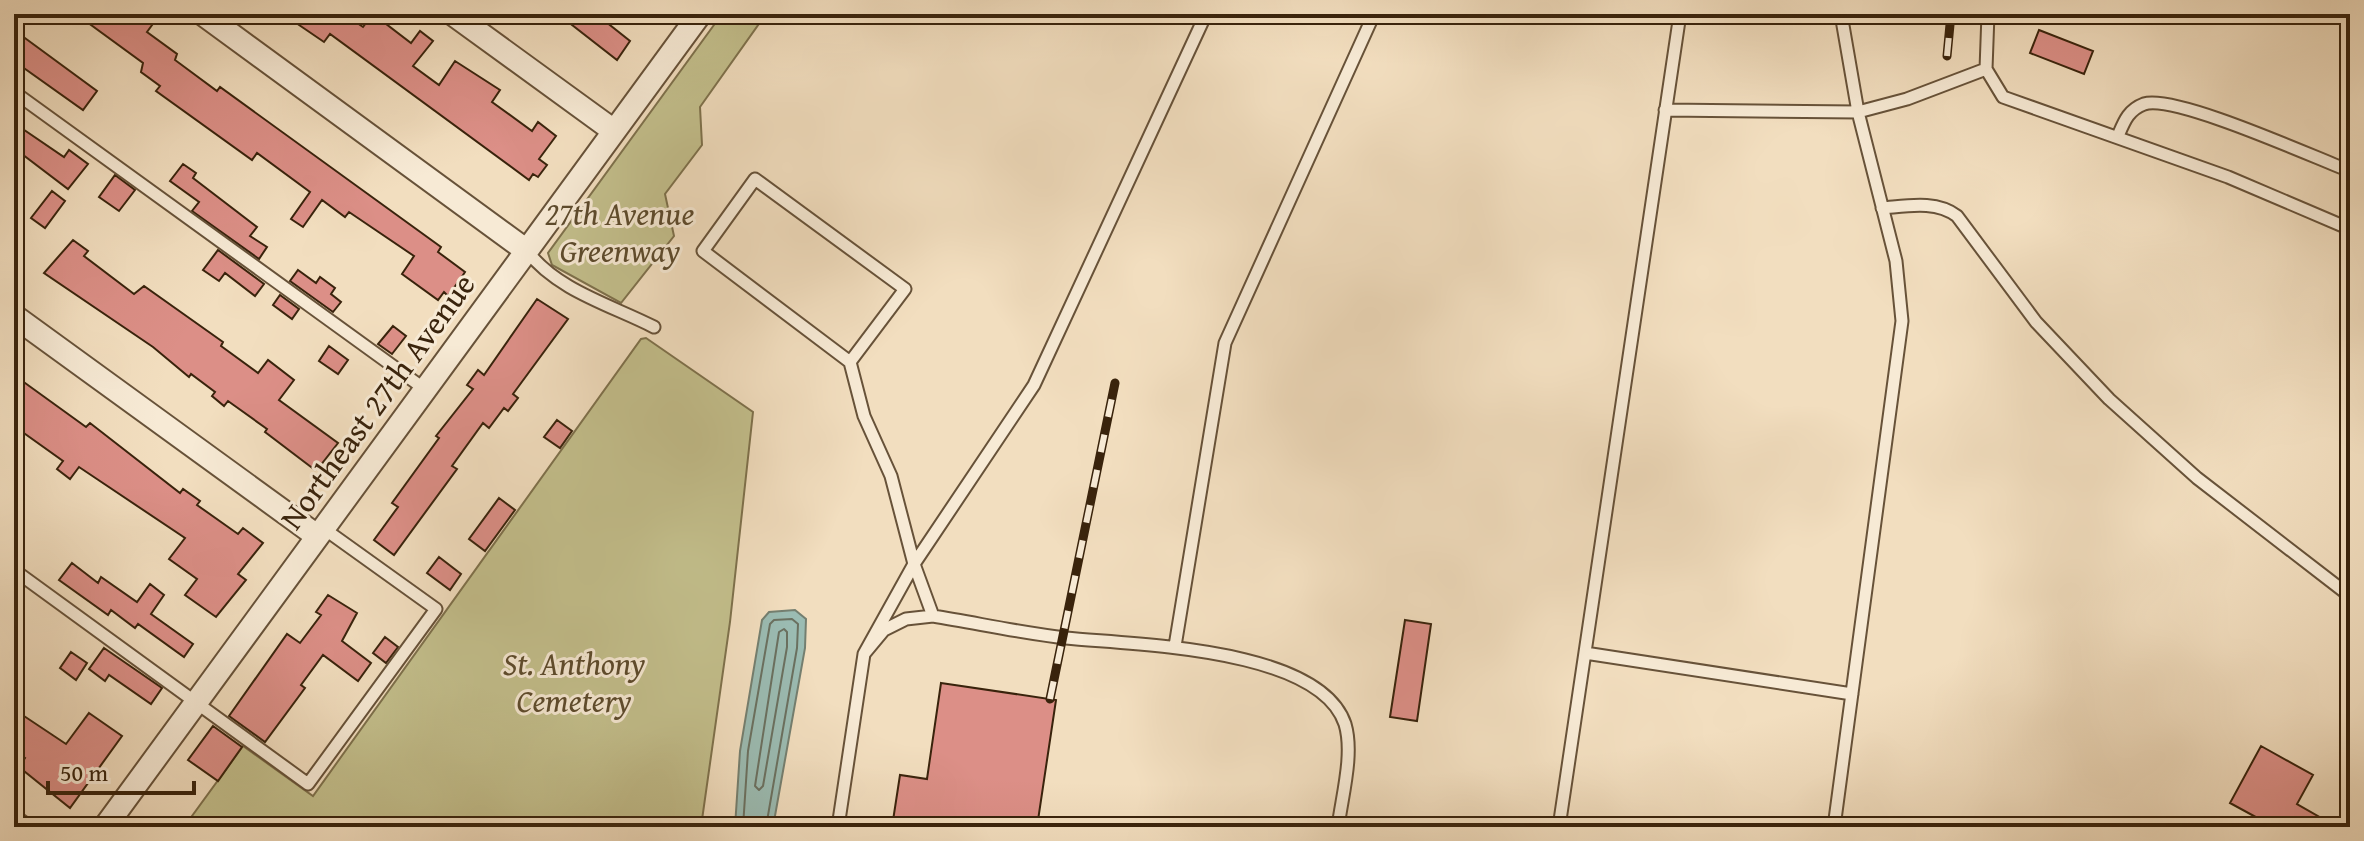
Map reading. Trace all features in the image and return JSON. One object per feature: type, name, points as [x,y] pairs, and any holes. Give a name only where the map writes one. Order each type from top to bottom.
[{"type":"street","points":[[203,14],[527,251]]},
{"type":"street","points":[[453,14],[614,131]]},
{"type":"street","name":"Northeast 27th Avenue","points":[[105,827],[696,15]]},
{"type":"street","points":[[14,316],[320,532]]},
{"type":"street","points":[[14,822],[21,827]]},
{"type":"lane","points":[[838,827],[864,654],[914,564],[1034,385],[1206,14]]},
{"type":"lane","points":[[1175,646],[1225,343],[1374,14]]},
{"type":"lane","points":[[1559,827],[1680,14]]},
{"type":"lane","points":[[1834,827],[1902,321],[1896,261],[1858,112],[1841,14]]},
{"type":"lane","points":[[1988,14],[1986,69],[2003,97],[2228,177],[2350,229]]},
{"type":"lane","points":[[1665,110],[1858,112],[1907,99],[1986,69]]},
{"type":"lane","points":[[14,92],[426,390]]},
{"type":"lane","points":[[2118,136],[2129,112],[2146,103],[2185,107],[2350,171]]},
{"type":"lane","points":[[850,362],[905,289],[755,179],[703,251],[850,362],[864,416],[891,476],[914,564],[933,616]]},
{"type":"lane","points":[[1882,208],[1929,205],[1947,209],[1957,216],[2036,322],[2109,399],[2197,478],[2350,596]]},
{"type":"lane","points":[[527,251],[541,268],[578,292],[654,327]]},
{"type":"lane","points":[[14,570],[308,784],[436,609],[320,532]]},
{"type":"lane","points":[[864,654],[884,630],[906,619],[933,616],[1061,637],[1175,646],[1281,671],[1308,681],[1331,699],[1344,722],[1348,740],[1338,827]]},
{"type":"lane","points":[[1585,653],[1852,694]]},
{"type":"green space","name":"27th Avenue Greenway","points":[[722,14],[766,14],[700,107],[702,145],[665,194],[674,236],[621,303],[552,265],[548,253]]},
{"type":"green space","name":"St. Anthony Cemetery","points":[[646,338],[753,412],[730,622],[701,827],[184,827],[243,746],[313,796],[641,339]]},
{"type":"water","points":[[795,610],[806,619],[805,648],[773,827],[735,827],[740,751],[762,620],[769,612]]},
{"type":"building","points":[[76,14],[145,14],[155,21],[147,32],[177,54],[175,60],[217,91],[220,87],[441,247],[438,252],[465,272],[461,278],[448,296],[444,292],[438,300],[402,274],[414,256],[349,212],[345,217],[322,200],[303,227],[291,219],[310,192],[257,153],[252,160],[156,91],[160,86],[141,72],[143,63]]},
{"type":"building","points":[[283,14],[344,14],[363,27],[373,14],[411,43],[420,31],[433,41],[413,66],[439,85],[455,61],[500,90],[492,102],[532,131],[538,122],[556,136],[539,159],[547,165],[538,177],[533,174],[529,180],[330,34],[324,42]]},
{"type":"building","points":[[558,14],[596,14],[630,41],[617,60]]},
{"type":"building","points":[[14,30],[97,91],[83,110],[14,61]]},
{"type":"building","points":[[2039,30],[2093,51],[2084,74],[2030,53]]},
{"type":"building","points":[[14,123],[64,157],[69,150],[88,164],[68,189],[14,148]]},
{"type":"building","points":[[183,164],[196,173],[193,178],[257,227],[250,236],[267,247],[259,259],[192,211],[199,202],[170,181]]},
{"type":"building","points":[[115,175],[135,190],[119,211],[99,197]]},
{"type":"building","points":[[52,191],[65,201],[45,228],[31,218]]},
{"type":"building","points":[[73,240],[88,251],[84,256],[134,294],[144,286],[223,342],[221,346],[258,373],[268,360],[294,380],[279,400],[338,443],[320,466],[315,470],[265,432],[267,429],[228,401],[224,406],[212,396],[215,392],[191,374],[189,377],[153,347],[44,273]]},
{"type":"building","points":[[218,250],[264,284],[255,296],[225,273],[219,281],[203,270]]},
{"type":"building","points":[[298,270],[316,283],[320,277],[335,288],[331,294],[341,302],[333,312],[290,281]]},
{"type":"building","points":[[280,295],[299,309],[292,319],[273,305]]},
{"type":"building","points":[[537,299],[568,319],[513,394],[518,398],[508,411],[504,408],[489,428],[483,423],[452,466],[457,469],[394,555],[374,540],[398,507],[392,503],[439,438],[436,436],[473,389],[467,385],[478,370],[484,375]]},
{"type":"building","points":[[393,326],[406,336],[392,354],[378,344]]},
{"type":"building","points":[[329,346],[348,360],[338,374],[319,361]]},
{"type":"building","points":[[14,375],[86,427],[90,423],[180,493],[183,489],[200,501],[197,505],[238,534],[243,528],[263,543],[238,574],[246,580],[216,617],[185,595],[197,579],[169,559],[185,538],[79,467],[70,479],[57,469],[63,461],[14,426]]},
{"type":"building","points":[[557,420],[572,431],[560,448],[544,437]]},
{"type":"building","points":[[499,498],[515,510],[485,551],[469,539]]},
{"type":"building","points":[[439,557],[461,574],[450,590],[427,573]]},
{"type":"building","points":[[72,563],[98,583],[101,577],[137,602],[150,584],[164,595],[151,614],[193,644],[184,657],[138,624],[135,628],[111,610],[108,615],[59,580]]},
{"type":"building","points":[[328,595],[357,613],[342,641],[371,663],[358,681],[323,655],[301,685],[305,688],[265,742],[229,716],[287,634],[300,643],[321,615],[316,612]]},
{"type":"building","points":[[1405,620],[1431,624],[1417,721],[1390,717]]},
{"type":"building","points":[[385,637],[398,647],[386,663],[373,653]]},
{"type":"building","points":[[104,648],[162,688],[151,704],[109,675],[105,681],[89,669]]},
{"type":"building","points":[[71,652],[87,663],[76,680],[60,668]]},
{"type":"building","points":[[941,683],[1056,700],[1037,827],[892,827],[900,775],[927,779]]},
{"type":"building","points":[[89,713],[122,736],[70,808],[19,767],[25,758],[14,750],[14,716],[21,720],[24,716],[66,744]]},
{"type":"building","points":[[213,726],[242,747],[218,781],[188,760]]},
{"type":"building","points":[[2261,746],[2313,775],[2297,804],[2337,827],[2274,827],[2230,803]]},
{"type":"railway","points":[[1947,56],[1951,14]]},
{"type":"railway","points":[[1050,699],[1115,383]]}]
